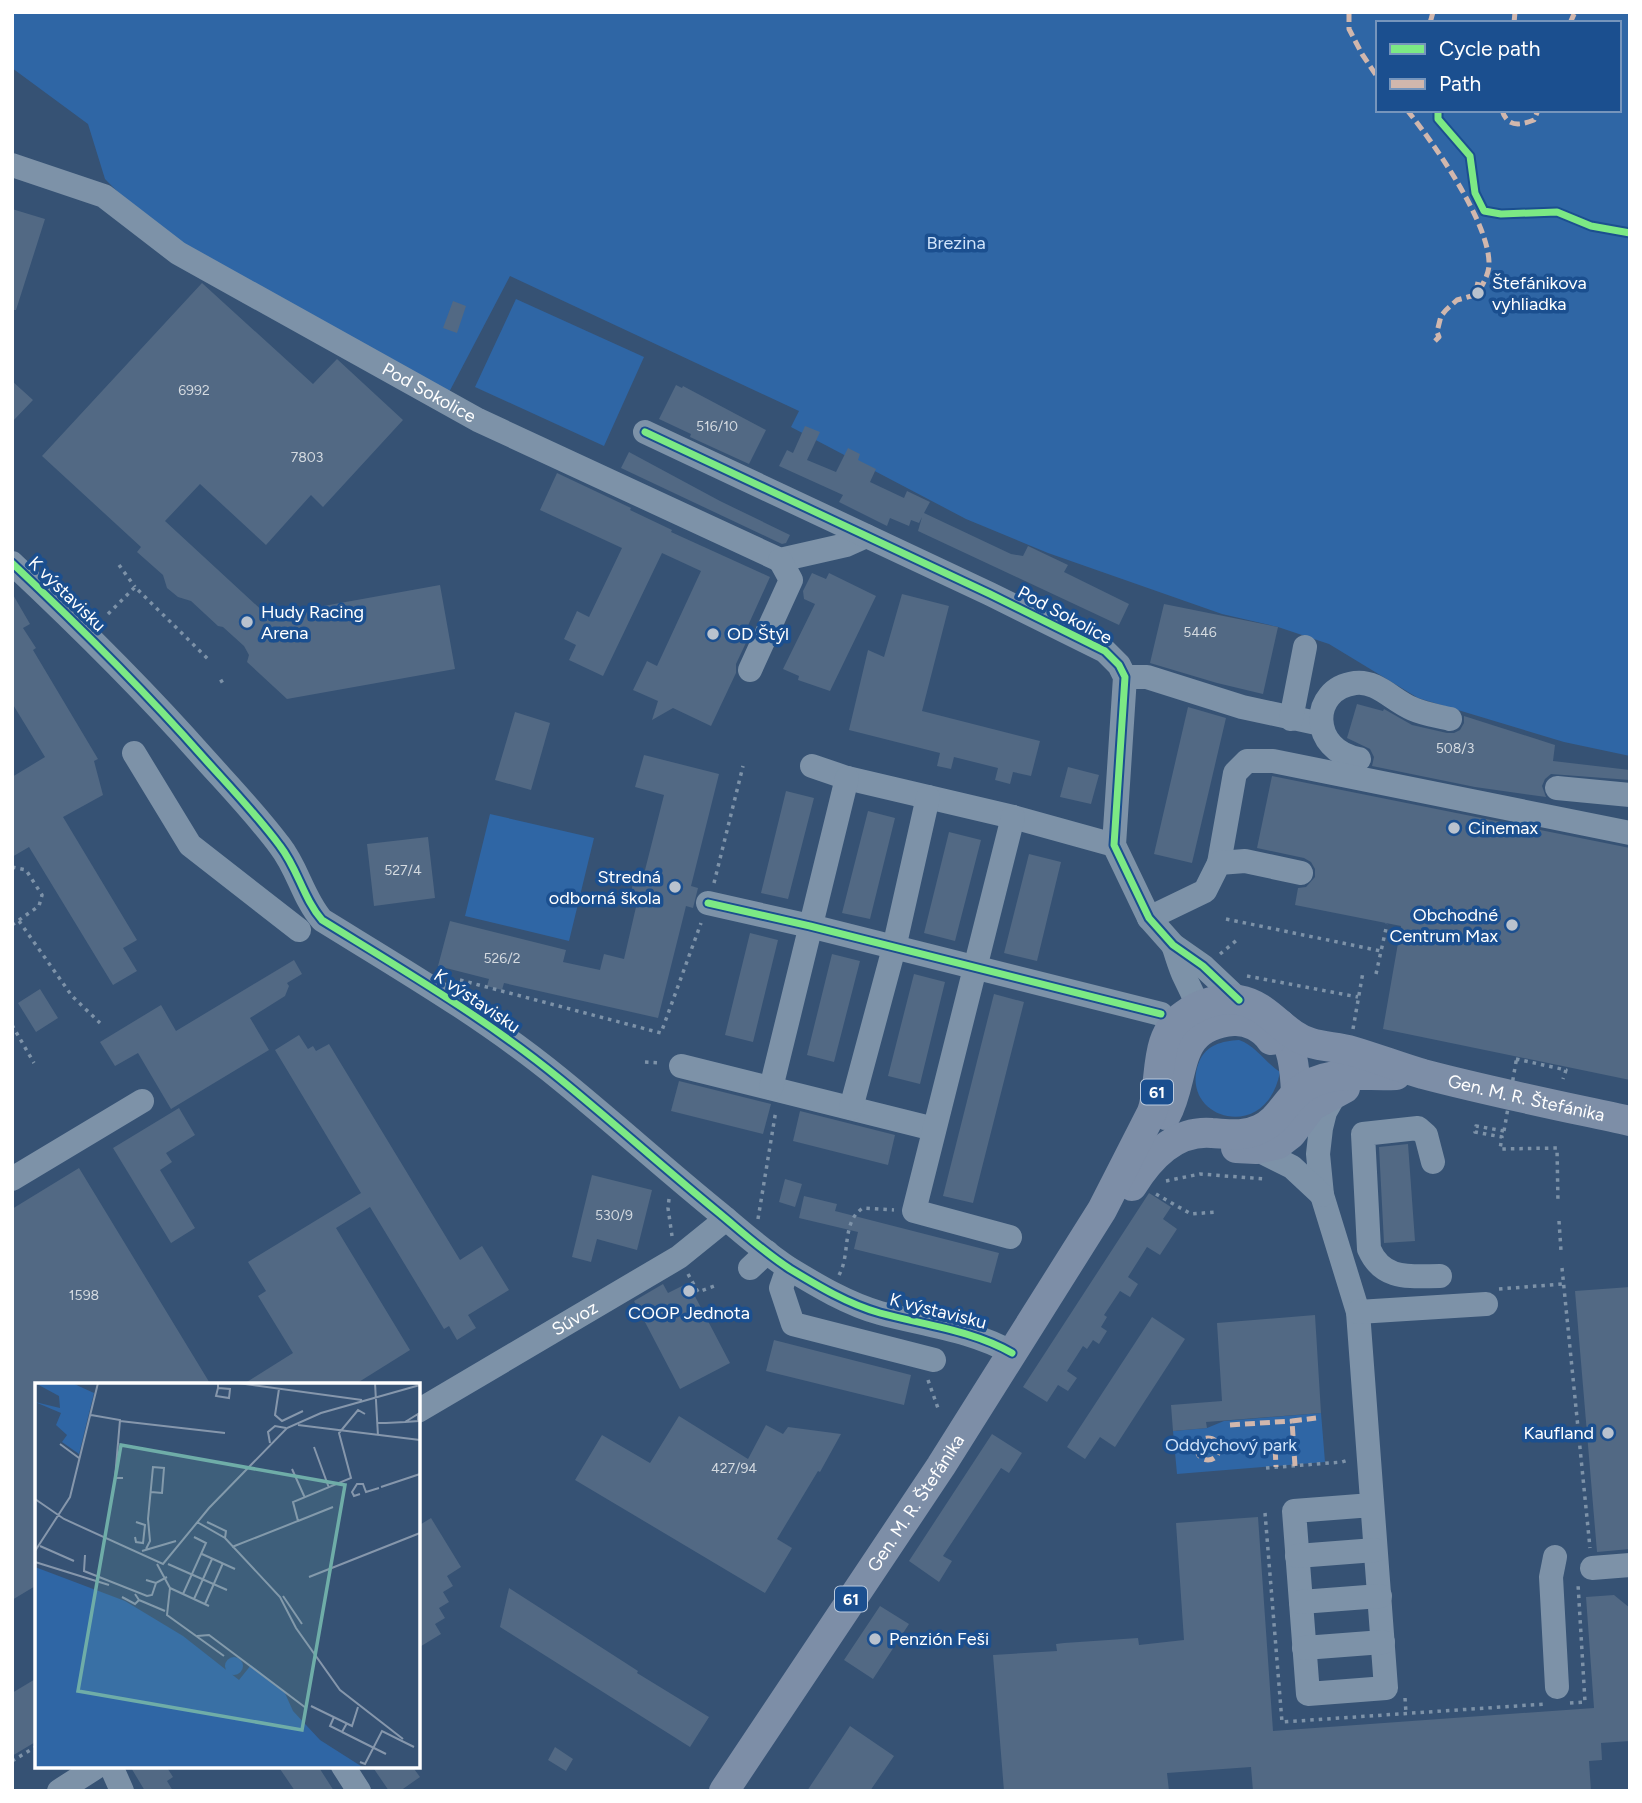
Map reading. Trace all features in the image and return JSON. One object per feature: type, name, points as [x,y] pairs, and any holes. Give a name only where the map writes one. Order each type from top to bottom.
[{"type":"main road","points":[[1185,1018],[1241,987]]},
{"type":"main road","name":"Gen. M. R. Štefánika","points":[[1241,987],[1261,1009],[1295,1037],[1350,1051],[1382,1069]]},
{"type":"main road","points":[[1185,1018],[1239,1021],[1255,1026],[1268,1035],[1283,1052],[1294,1057]]},
{"type":"main road","name":"Gen. M. R. Štefánika","points":[[724,1791],[941,1465],[1102,1210],[1141,1182],[1162,1124],[1172,1105],[1187,1047],[1185,1018]]},
{"type":"main road","name":"Gen. M. R. Štefánika","points":[[1141,1182],[1152,1112],[1157,1099],[1160,1055],[1165,1040],[1185,1018]]},
{"type":"main road","points":[[1280,1024],[1294,1057],[1296,1093]]},
{"type":"main road","name":"Gen. M. R. Štefánika","points":[[1294,1057],[1424,1074],[1630,1121]]},
{"type":"main road","points":[[1141,1182],[1186,1151],[1204,1147],[1256,1149],[1278,1144],[1291,1134],[1312,1106],[1382,1069]]},
{"type":"main road","name":"Gen. M. R. Štefánika","points":[[1141,1182],[1146,1164],[1165,1147],[1196,1132],[1237,1135],[1261,1129],[1275,1120],[1296,1093],[1324,1077],[1382,1069]]},
{"type":"main road","name":"61","points":[[1178,1079],[1182,1098],[1198,1121],[1215,1133],[1256,1149]]},
{"type":"street","name":"Pod Sokolice","points":[[12,165],[104,196],[178,253],[478,421],[780,560]]},
{"type":"street","name":"Pod Sokolice","points":[[645,432],[990,593],[1105,651],[1119,665],[1125,677]]},
{"type":"street","points":[[750,670],[792,580],[780,560],[846,545],[866,536]]},
{"type":"street","name":"K výstavisku","points":[[12,563],[69,616],[159,708],[225,781],[280,846],[294,867],[311,907],[322,920],[482,1022],[560,1079],[726,1219],[759,1260],[788,1268],[833,1294],[866,1308],[990,1340],[1012,1353]]},
{"type":"street","points":[[1291,719],[1306,647]]},
{"type":"street","points":[[1241,987],[1203,966],[1173,945],[1149,918],[1114,845],[1125,677],[1147,677],[1229,703],[1321,724]]},
{"type":"street","points":[[1359,759],[1333,749],[1321,724],[1325,705],[1337,689],[1356,683],[1375,686],[1417,711],[1450,719]]},
{"type":"street","points":[[134,753],[190,845],[299,930]]},
{"type":"street","points":[[1149,918],[1205,891],[1219,863],[1235,773],[1247,761],[1273,761],[1630,833]]},
{"type":"street","points":[[812,766],[848,778],[1013,817],[1114,845]]},
{"type":"street","points":[[775,1089],[810,926],[848,778]]},
{"type":"street","points":[[1557,788],[1630,795]]},
{"type":"street","points":[[852,1108],[894,948],[928,797]]},
{"type":"street","points":[[1010,1237],[914,1211],[1013,817]]},
{"type":"street","points":[[1219,863],[1245,861],[1301,873]]},
{"type":"street","points":[[708,903],[1185,1018],[1185,978],[1173,945]]},
{"type":"street","points":[[681,1066],[934,1129]]},
{"type":"street","points":[[1337,1091],[1325,1112],[1318,1154],[1322,1195],[1358,1312],[1387,1688],[1308,1694],[1294,1511],[1372,1505]]},
{"type":"street","points":[[1296,1093],[1305,1137],[1318,1154]]},
{"type":"street","points":[[12,1179],[142,1101]]},
{"type":"street","points":[[1433,1162],[1426,1135],[1401,1117],[1371,1119],[1365,1125],[1363,1134],[1369,1249],[1374,1260],[1380,1267],[1396,1274],[1440,1276]]},
{"type":"street","points":[[1256,1149],[1292,1167],[1322,1195]]},
{"type":"street","name":"Súvoz","points":[[420,1410],[679,1257],[726,1219]]},
{"type":"street","points":[[788,1268],[781,1288],[793,1324],[930,1368]]},
{"type":"street","points":[[1358,1312],[1488,1297]]},
{"type":"street","points":[[1297,1556],[1376,1550]]},
{"type":"street","points":[[1555,1557],[1551,1577],[1557,1687]]},
{"type":"street","points":[[1592,1569],[1630,1565]]},
{"type":"street","points":[[1301,1602],[1380,1597]]},
{"type":"street","points":[[1304,1648],[1383,1642]]},
{"type":"street","points":[[59,1791],[95,1768]]},
{"type":"street","points":[[112,1768],[121,1791]]},
{"type":"street","points":[[344,1768],[359,1791]]},
{"type":"path","points":[[119,565],[135,587],[208,659]]},
{"type":"path","points":[[108,614],[135,587]]},
{"type":"path","points":[[220,682],[227,678]]},
{"type":"path","points":[[452,978],[661,1033],[708,903],[743,766]]},
{"type":"path","points":[[12,867],[26,870],[42,895],[39,906],[12,925]]},
{"type":"path","points":[[1226,919],[1381,951]]},
{"type":"path","points":[[19,921],[72,996],[100,1023]]},
{"type":"path","points":[[1376,974],[1387,924]]},
{"type":"path","points":[[1218,957],[1237,940]]},
{"type":"path","points":[[1352,1031],[1363,972]]},
{"type":"path","points":[[1241,987],[1358,997]]},
{"type":"path","points":[[12,1025],[34,1063]]},
{"type":"path","points":[[1558,1203],[1557,1148],[1500,1149],[1502,1138],[1475,1132],[1476,1126],[1504,1131],[1517,1058],[1566,1070],[1563,1079]]},
{"type":"path","points":[[756,1228],[775,1089]]},
{"type":"path","points":[[1141,1182],[1200,1174],[1267,1179]]},
{"type":"path","points":[[1141,1182],[1191,1214],[1216,1212]]},
{"type":"path","points":[[670,1193],[668,1209],[674,1246]]},
{"type":"path","points":[[837,1277],[846,1253],[848,1230],[858,1211],[863,1208],[914,1211]]},
{"type":"path","points":[[1559,1221],[1561,1251]]},
{"type":"path","points":[[684,1266],[698,1292],[717,1285]]},
{"type":"path","points":[[1265,1513],[1282,1722],[1585,1702],[1578,1581],[1592,1569],[1562,1268]]},
{"type":"path","points":[[1488,1297],[1563,1284]]},
{"type":"path","points":[[930,1368],[939,1411]]},
{"type":"path","points":[[1266,1468],[1342,1462],[1354,1453]]},
{"type":"path","points":[[1405,1691],[1406,1713]]},
{"type":"path","points":[[12,1760],[35,1747]]},
{"type":"green space","name":"Brezina","points":[[12,12],[1630,12],[1630,756],[1564,742],[1418,698],[1329,644],[1278,627],[1222,614],[1048,553],[966,519],[791,427],[799,411],[510,276],[446,398],[178,253],[105,179],[88,124],[12,68]]},
{"type":"green space","points":[[516,299],[644,357],[604,446],[475,387]]},
{"type":"green space","points":[[490,814],[594,838],[569,941],[465,916]]},
{"type":"green space","points":[[1239,1040],[1280,1072],[1272,1095],[1258,1110],[1242,1116],[1226,1116],[1211,1109],[1200,1098],[1196,1082],[1199,1062],[1210,1048]]},
{"type":"green space","name":"Oddychový park","points":[[1321,1413],[1325,1462],[1177,1474],[1173,1431],[1207,1428],[1224,1421]]},
{"type":"building","points":[[12,209],[45,219],[16,310],[12,310]]},
{"type":"building","points":[[202,283],[313,384],[337,359],[403,420],[323,507],[311,495],[266,545],[200,484],[165,521],[268,616],[440,585],[455,669],[287,699],[247,662],[249,655],[244,646],[191,601],[178,597],[167,588],[163,575],[137,552],[141,547],[42,456]]},
{"type":"building","points":[[453,301],[466,306],[457,333],[443,328]]},
{"type":"building","points":[[12,381],[33,400],[12,422]]},
{"type":"building","points":[[676,385],[682,388],[683,386],[766,430],[749,464],[690,437],[691,434],[659,419]]},
{"type":"building","points":[[805,426],[820,432],[807,460],[836,472],[848,448],[860,454],[858,460],[876,469],[870,482],[904,498],[907,491],[930,502],[924,513],[1011,554],[1023,556],[1028,546],[1068,565],[1064,572],[1129,604],[1119,625],[918,531],[922,517],[919,523],[911,520],[909,526],[890,518],[887,526],[839,502],[843,495],[779,466],[787,450],[793,453]]},
{"type":"building","points":[[629,452],[790,535],[786,543],[782,544],[621,468]]},
{"type":"building","points":[[557,473],[631,508],[630,510],[672,530],[671,532],[770,577],[746,630],[751,632],[736,664],[736,673],[711,726],[673,708],[652,720],[658,701],[633,690],[647,661],[657,666],[701,571],[662,553],[603,676],[569,660],[576,645],[564,639],[577,611],[589,617],[622,548],[540,510]]},
{"type":"building","points":[[812,573],[826,579],[829,573],[876,596],[830,691],[798,680],[799,676],[783,669],[815,604],[804,599],[803,591]]},
{"type":"building","points":[[12,593],[30,624],[23,628],[36,648],[33,650],[98,759],[94,761],[103,795],[63,817],[137,940],[123,948],[137,971],[113,985],[29,847],[12,857],[12,777],[45,757],[12,703]]},
{"type":"building","points":[[902,594],[949,606],[922,711],[1040,741],[1031,776],[1013,772],[1010,784],[995,780],[998,768],[954,757],[951,769],[937,766],[940,753],[849,730],[868,650],[884,657]]},
{"type":"building","points":[[1164,604],[1278,627],[1263,694],[1150,663]]},
{"type":"building","points":[[1357,704],[1383,711],[1384,709],[1412,725],[1447,733],[1460,730],[1464,716],[1555,745],[1553,761],[1630,770],[1630,780],[1551,774],[1542,786],[1546,797],[1475,787],[1372,766],[1374,757],[1370,749],[1347,738]]},
{"type":"building","points":[[1188,707],[1226,718],[1192,863],[1154,854]]},
{"type":"building","points":[[515,712],[550,723],[531,790],[495,780]]},
{"type":"building","points":[[644,755],[719,774],[691,886],[698,888],[693,908],[686,906],[658,1018],[504,983],[502,990],[487,986],[489,979],[438,966],[450,921],[566,950],[563,962],[600,970],[604,954],[624,959],[639,894],[631,892],[636,872],[644,874],[664,795],[635,787]]},
{"type":"building","points":[[1068,767],[1099,775],[1091,804],[1060,797]]},
{"type":"building","name":"Obchodné Centrum Max","points":[[1272,776],[1630,848],[1630,1080],[1383,1029],[1401,926],[1295,905],[1298,888],[1306,887],[1315,877],[1311,862],[1304,858],[1257,848]]},
{"type":"building","points":[[786,791],[814,798],[788,899],[761,893]]},
{"type":"building","points":[[868,811],[895,818],[870,919],[842,913]]},
{"type":"building","points":[[949,832],[981,840],[955,941],[924,933]]},
{"type":"building","points":[[428,837],[435,898],[374,906],[367,844]]},
{"type":"building","points":[[1029,854],[1061,862],[1037,961],[1004,953]]},
{"type":"building","points":[[750,933],[778,940],[753,1042],[725,1035]]},
{"type":"building","points":[[832,954],[860,961],[834,1062],[807,1055]]},
{"type":"building","points":[[294,960],[302,974],[287,983],[289,986],[285,996],[250,1018],[269,1050],[171,1109],[138,1053],[115,1066],[100,1042],[161,1005],[176,1031]]},
{"type":"building","points":[[914,974],[945,982],[920,1084],[888,1076]]},
{"type":"building","points":[[40,989],[58,1018],[36,1032],[18,1003]]},
{"type":"building","points":[[994,994],[1024,1002],[973,1203],[943,1196]]},
{"type":"building","points":[[299,1035],[308,1049],[313,1046],[316,1051],[329,1044],[460,1260],[482,1246],[509,1290],[468,1315],[476,1328],[457,1340],[449,1326],[444,1329],[370,1207],[336,1228],[410,1350],[357,1383],[245,1383],[293,1353],[258,1296],[266,1291],[248,1262],[361,1193],[275,1050]]},
{"type":"building","points":[[679,1081],[771,1104],[763,1134],[671,1111]]},
{"type":"building","points":[[179,1108],[195,1135],[166,1153],[172,1162],[160,1170],[195,1228],[171,1243],[113,1148]]},
{"type":"building","points":[[800,1111],[895,1135],[888,1165],[793,1141]]},
{"type":"building","points":[[1408,1144],[1415,1241],[1384,1243],[1379,1147]]},
{"type":"building","points":[[79,1168],[210,1383],[35,1383],[35,1586],[12,1600],[12,1209]]},
{"type":"building","points":[[592,1175],[652,1190],[637,1250],[597,1239],[591,1262],[572,1257]]},
{"type":"building","points":[[785,1179],[802,1184],[795,1207],[779,1202]]},
{"type":"building","points":[[1149,1193],[1171,1207],[1163,1219],[1177,1229],[1160,1255],[1147,1247],[1128,1277],[1138,1284],[1130,1297],[1120,1291],[1104,1315],[1107,1317],[1101,1327],[1107,1331],[1099,1344],[1093,1340],[1087,1349],[1083,1346],[1067,1371],[1077,1378],[1068,1391],[1058,1385],[1047,1402],[1023,1387]]},
{"type":"building","points":[[804,1196],[837,1204],[835,1211],[999,1253],[991,1283],[854,1249],[858,1232],[799,1218]]},
{"type":"building","points":[[688,1283],[730,1363],[680,1389],[634,1301],[663,1284],[668,1293]]},
{"type":"building","name":"Kaufland","points":[[1630,1287],[1630,1549],[1597,1552],[1575,1291]]},
{"type":"building","points":[[1315,1315],[1321,1413],[1206,1422],[1207,1428],[1173,1431],[1171,1405],[1222,1401],[1217,1323]]},
{"type":"building","points":[[1152,1317],[1185,1339],[1115,1447],[1100,1437],[1085,1459],[1067,1447]]},
{"type":"building","points":[[774,1340],[911,1375],[904,1405],[766,1371]]},
{"type":"building","points":[[679,1416],[748,1459],[766,1425],[783,1434],[788,1427],[841,1434],[777,1539],[792,1548],[765,1593],[575,1480],[602,1435],[650,1463]]},
{"type":"building","points":[[992,1434],[1022,1453],[1009,1473],[1001,1468],[943,1556],[952,1561],[939,1582],[909,1561]]},
{"type":"building","points":[[1258,1517],[1273,1731],[1594,1708],[1586,1597],[1614,1595],[1630,1608],[1630,1741],[1601,1743],[1602,1760],[1589,1761],[1591,1791],[1253,1791],[1251,1767],[1167,1773],[1169,1791],[1004,1791],[993,1655],[1057,1651],[1056,1644],[1064,1643],[1138,1638],[1139,1645],[1184,1640],[1176,1523]]},
{"type":"building","points":[[431,1518],[461,1567],[447,1576],[453,1586],[443,1592],[449,1602],[439,1608],[445,1618],[435,1624],[441,1634],[420,1647],[420,1525]]},
{"type":"building","points":[[509,1588],[709,1717],[690,1747],[500,1627]]},
{"type":"building","points":[[880,1606],[909,1624],[873,1679],[844,1660]]},
{"type":"building","points":[[35,1679],[35,1742],[12,1756],[12,1693]]},
{"type":"building","points":[[850,1726],[894,1756],[870,1791],[807,1791]]},
{"type":"building","points":[[555,1747],[573,1759],[566,1771],[548,1760]]},
{"type":"building","points":[[131,1768],[167,1768],[173,1777],[167,1781],[173,1791],[145,1791]]},
{"type":"building","points":[[279,1768],[319,1768],[334,1791],[295,1791]]},
{"type":"building","points":[[373,1768],[413,1768],[420,1777],[400,1791],[389,1791]]},
{"type":"marked path","points":[[1349,12],[1349,29],[1376,75]]},
{"type":"marked path","points":[[1431,21],[1433,12]]},
{"type":"marked path","points":[[1514,21],[1515,12]]},
{"type":"marked path","points":[[1571,21],[1575,12]]},
{"type":"marked path","points":[[1408,112],[1445,162],[1481,228],[1489,266],[1479,291]]},
{"type":"marked path","points":[[1503,112],[1507,120],[1514,124],[1534,120],[1537,112]]},
{"type":"marked path","points":[[1435,341],[1439,337],[1437,332],[1441,316],[1457,300],[1475,295],[1478,282]]},
{"type":"marked path","points":[[1295,1466],[1292,1421],[1316,1418]]},
{"type":"marked path","points":[[1230,1425],[1292,1421]]},
{"type":"marked path","points":[[1208,1438],[1216,1441],[1219,1449],[1216,1457],[1208,1460],[1200,1457],[1197,1449],[1200,1441],[1208,1438]]},
{"type":"marked path","points":[[1219,1448],[1275,1446],[1276,1467]]},
{"type":"cycle path","points":[[1438,112],[1438,119],[1470,156],[1475,193],[1484,211],[1501,214],[1557,212],[1591,226],[1630,233]]},
{"type":"cycle path","points":[[645,432],[1105,651],[1119,665],[1125,677],[1114,845],[1149,918],[1173,945],[1203,966],[1239,1000]]},
{"type":"cycle path","points":[[12,563],[134,682],[252,812],[286,855],[322,920],[444,996],[532,1057],[790,1269],[856,1305],[964,1333],[1012,1353]]},
{"type":"cycle path","points":[[708,903],[1161,1014]]},
{"type":"place","name":"Štefánikova vyhliadka","points":[[1478,293]]},
{"type":"place","name":"Hudy Racing Arena","points":[[247,622]]},
{"type":"place","name":"OD Štýl","points":[[713,634]]},
{"type":"place","name":"Cinemax","points":[[1454,828]]},
{"type":"place","name":"Stredná odborná škola","points":[[675,887]]},
{"type":"place","name":"Obchodné Centrum Max","points":[[1512,925]]},
{"type":"place","name":"COOP Jednota","points":[[689,1291]]},
{"type":"place","name":"Kaufland","points":[[1608,1433]]},
{"type":"place","name":"Penzión Feši","points":[[875,1639]]}]
